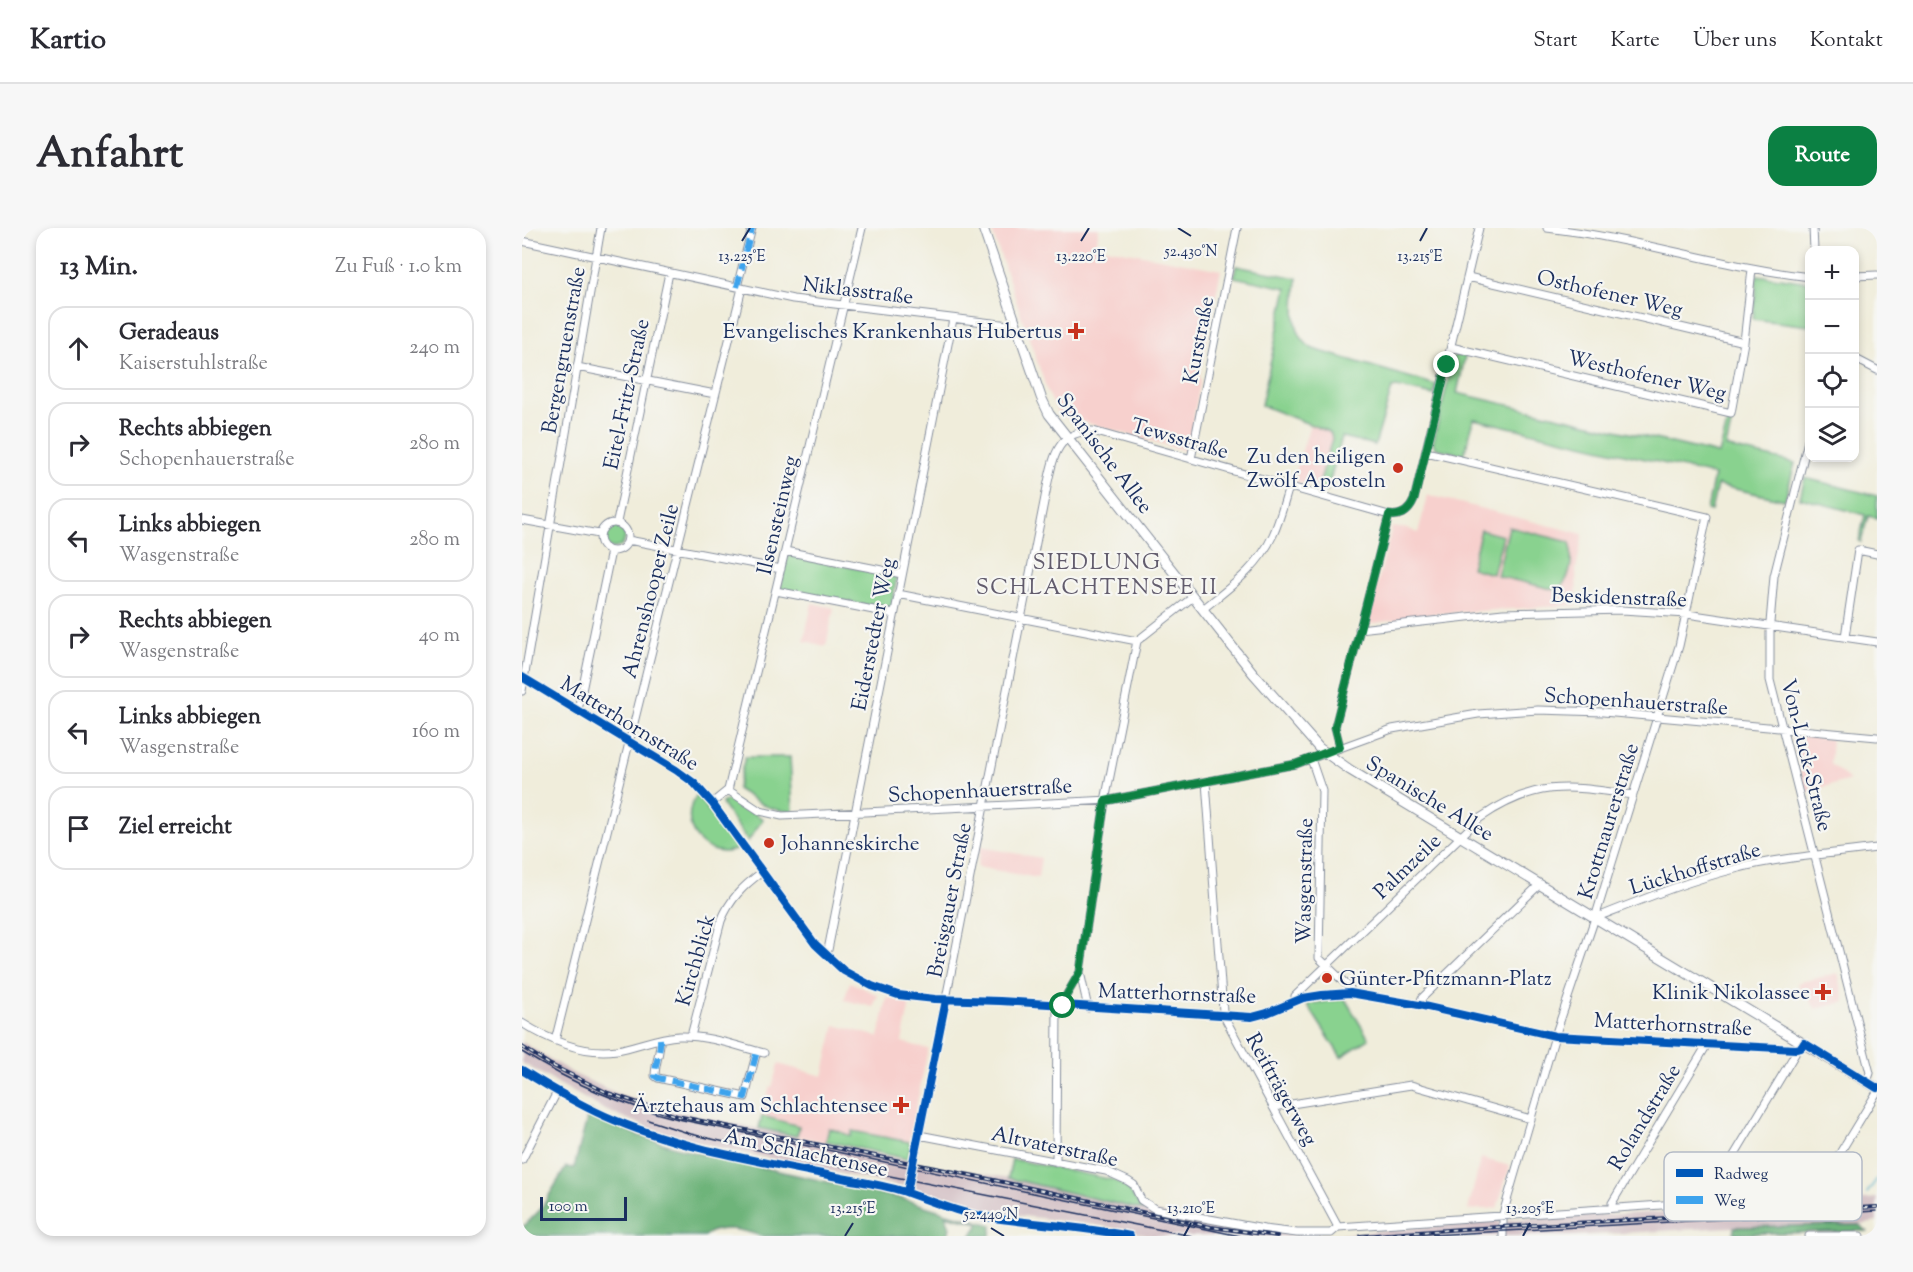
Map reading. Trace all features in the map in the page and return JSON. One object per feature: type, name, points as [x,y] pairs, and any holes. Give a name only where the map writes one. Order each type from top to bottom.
[{"type":"main road","name":"Spanische Allee","points":[[983,228],[1044,406],[1254,673],[1325,752],[1350,770],[1595,918],[1800,1046],[1877,1088]]},
{"type":"street","name":"Bergengruenstraße","points":[[522,691],[601,228]]},
{"type":"street","name":"Ahrenshooper Zeile","points":[[555,1041],[715,394],[752,228]]},
{"type":"street","name":"Ilsensteinweg","points":[[728,790],[861,228]]},
{"type":"street","name":"Kurstraße","points":[[1191,459],[1237,228]]},
{"type":"street","points":[[1340,747],[1335,727],[1389,515],[1401,515],[1412,505],[1479,228]]},
{"type":"street","points":[[1547,228],[1641,243],[1752,269],[1805,276]]},
{"type":"street","points":[[1813,228],[1814,246]]},
{"type":"street","name":"Niklasstraße","points":[[522,241],[793,298],[953,319],[1009,325],[1015,322]]},
{"type":"street","name":"Westhofener Weg","points":[[1451,346],[1731,413],[1744,342],[1752,269]]},
{"type":"street","name":"Eitel-Fritz-Straße","points":[[617,522],[669,273]]},
{"type":"street","points":[[1859,276],[1877,275]]},
{"type":"street","name":"Osthofener Weg","points":[[1468,277],[1744,342]]},
{"type":"street","name":"Eiderstedter Weg","points":[[824,953],[828,950],[953,319]]},
{"type":"street","points":[[1859,361],[1877,370]]},
{"type":"street","points":[[577,367],[715,394]]},
{"type":"street","name":"Tewsstraße","points":[[1068,439],[1079,432],[1094,431],[1389,515]]},
{"type":"street","name":"Breisgauer Straße","points":[[914,1161],[1053,458],[1056,450],[1068,439]]},
{"type":"street","name":"Von-Luck-Straße","points":[[1805,450],[1774,576],[1770,626],[1770,681],[1870,1073],[1867,1082]]},
{"type":"street","name":"Krottnaurerstraße","points":[[1426,452],[1707,517],[1687,614],[1658,717],[1595,918],[1555,1036],[1503,1214],[1503,1236]]},
{"type":"street","points":[[1203,609],[1241,578],[1258,559],[1273,536],[1289,487]]},
{"type":"street","points":[[522,520],[599,534]]},
{"type":"street","points":[[617,522],[627,531],[628,540],[623,547],[611,551],[600,543],[599,534],[608,524],[617,522]]},
{"type":"street","points":[[628,540],[781,569]]},
{"type":"street","points":[[1845,637],[1858,550],[1877,554]]},
{"type":"street","points":[[578,710],[611,551]]},
{"type":"street","points":[[785,551],[902,574]]},
{"type":"street","points":[[776,591],[894,614]]},
{"type":"street","points":[[898,594],[1137,642]]},
{"type":"street","points":[[1056,1162],[1060,1005],[1080,972],[1105,801],[1137,642],[1193,597]]},
{"type":"street","name":"Beskidenstraße","points":[[1359,629],[1479,615],[1622,610],[1687,614],[1877,642]]},
{"type":"street","name":"Matterhornstraße","points":[[523,677],[682,774],[712,803],[824,953],[850,975],[879,989],[912,997],[946,1000],[1224,1016],[1261,1015],[1296,1000],[1322,994],[1350,993],[1419,1005],[1555,1036],[1705,1044],[1800,1046]]},
{"type":"street","name":"Schopenhauerstraße","points":[[728,790],[768,814],[782,816],[1105,801],[1296,764],[1392,729],[1478,714],[1538,710],[1603,712],[1877,737]]},
{"type":"street","name":"Wasgenstraße","points":[[1311,759],[1322,790],[1319,958],[1350,988],[1350,993]]},
{"type":"street","name":"Reifträgerweg","points":[[1206,782],[1224,1016],[1338,1227]]},
{"type":"street","name":"Palmzeile","points":[[1296,1000],[1295,996],[1480,818],[1498,806],[1534,791],[1569,787],[1633,795]]},
{"type":"street","points":[[712,803],[728,790]]},
{"type":"street","name":"Lückhoffstraße","points":[[1595,918],[1651,896],[1736,869],[1877,848]]},
{"type":"street","name":"Kirchblick","points":[[691,1036],[721,921],[729,904],[740,890],[762,872]]},
{"type":"street","points":[[1419,1005],[1422,998],[1539,885]]},
{"type":"street","points":[[1080,972],[1089,1003],[1088,1008]]},
{"type":"street","points":[[522,1023],[548,1039],[588,1049],[616,1050],[660,1039],[691,1036],[761,1052],[745,1097],[655,1076],[660,1039]]},
{"type":"street","name":"Rolandstraße","points":[[1612,1208],[1612,1203],[1705,1048],[1705,1044]]},
{"type":"street","name":"Altvaterstraße","points":[[1736,1152],[1800,1046]]},
{"type":"street","name":"Am Schlachtensee","points":[[522,1070],[557,1092],[606,1116],[655,1135],[712,1150],[908,1192],[942,1206],[986,1217],[1101,1230],[1130,1236]]},
{"type":"street","points":[[1273,1107],[1411,1085],[1531,1119]]},
{"type":"street","points":[[522,1160],[557,1092]]},
{"type":"street","points":[[1841,1152],[1877,1092]]},
{"type":"street","name":"Altvaterstraße","points":[[919,1135],[1122,1176],[1134,1185],[1145,1204],[1155,1209],[1242,1226],[1297,1233],[1331,1233],[1338,1227],[1503,1214],[1664,1205]]},
{"type":"street","points":[[908,1192],[910,1182]]},
{"type":"street","points":[[1809,1236],[1860,1236]]},
{"type":"shaded area","name":"Evangelisches Krankenhaus Hubertus","points":[[991,228],[1099,228],[1096,246],[1221,270],[1187,451],[1059,415],[1048,393]]},
{"type":"shaded area","points":[[1310,424],[1329,432],[1332,439],[1318,488],[1293,481]]},
{"type":"shaded area","points":[[1428,495],[1583,534],[1576,569],[1577,605],[1432,614],[1370,624],[1368,622],[1392,527],[1409,529],[1418,533]]},
{"type":"shaded area","points":[[812,603],[834,608],[826,646],[804,641]]},
{"type":"shaded area","points":[[1791,735],[1832,739],[1830,764],[1850,780],[1806,792]]},
{"type":"shaded area","points":[[981,847],[1041,858],[1038,878],[977,867]]},
{"type":"shaded area","name":"Klinik Nikolassee","points":[[1838,973],[1845,1002],[1816,1009],[1797,983]]},
{"type":"shaded area","points":[[850,982],[878,995],[873,1007],[844,1000]]},
{"type":"shaded area","points":[[887,998],[910,1003],[902,1042],[928,1049],[909,1142],[911,1145],[908,1159],[759,1128],[778,1064],[823,1076],[835,1025],[879,1037]]},
{"type":"shaded area","points":[[522,1042],[574,1074],[623,1096],[675,1111],[917,1163],[1009,1178],[1143,1210],[1240,1228],[1297,1235],[1335,1235],[1497,1220],[1499,1223],[1510,1219],[1664,1212],[1664,1221],[1862,1221],[1862,1199],[1877,1198],[1877,1222],[1859,1225],[1734,1227],[1568,1236],[1152,1236],[1103,1226],[983,1211],[918,1193],[914,1183],[905,1181],[903,1185],[898,1186],[713,1146],[657,1131],[605,1110],[522,1063]]},
{"type":"shaded area","points":[[1481,1158],[1510,1166],[1497,1208],[1468,1210]]},
{"type":"green space","points":[[1236,266],[1297,278],[1295,317],[1297,327],[1305,343],[1313,349],[1436,385],[1434,395],[1392,388],[1375,445],[1342,437],[1327,491],[1318,488],[1332,439],[1331,434],[1261,405],[1287,288],[1234,277]]},
{"type":"green space","points":[[1757,275],[1805,281],[1805,326],[1753,319]]},
{"type":"green space","points":[[1457,354],[1465,356],[1457,393],[1719,454],[1728,420],[1732,421],[1726,447],[1795,463],[1785,500],[1717,485],[1711,511],[1707,510],[1714,475],[1474,419],[1464,455],[1436,448],[1433,443],[1454,356]]},
{"type":"green space","points":[[1805,478],[1877,496],[1877,518],[1868,516],[1861,542],[1859,541],[1865,515],[1800,498]]},
{"type":"green space","points":[[614,526],[622,529],[625,537],[622,545],[614,548],[606,545],[603,537],[606,529]]},
{"type":"green space","points":[[1509,527],[1569,542],[1571,545],[1570,570],[1561,586],[1556,590],[1497,576]]},
{"type":"green space","points":[[1481,530],[1503,536],[1493,574],[1471,568]]},
{"type":"green space","points":[[788,555],[897,576],[891,610],[780,589]]},
{"type":"green space","points":[[745,757],[790,757],[793,811],[770,808],[737,789]]},
{"type":"green space","points":[[697,795],[738,849],[726,852],[715,851],[705,846],[697,838],[689,818],[691,806]]},
{"type":"green space","points":[[730,799],[763,819],[748,841],[723,806],[722,803]]},
{"type":"green space","points":[[1345,999],[1369,1039],[1341,1057],[1307,1004]]},
{"type":"green space","points":[[589,1111],[640,1136],[688,1151],[900,1198],[992,1225],[991,1236],[971,1236],[980,1223],[945,1215],[950,1227],[948,1236],[762,1236],[740,1230],[725,1229],[710,1232],[704,1236],[522,1236],[522,1228],[541,1209],[566,1167],[574,1168]]},
{"type":"green space","points":[[762,1116],[799,1126],[797,1136],[759,1128]]},
{"type":"green space","points":[[829,1128],[851,1136],[852,1131],[909,1142],[911,1145],[908,1159],[826,1141]]},
{"type":"green space","points":[[1012,1159],[1114,1180],[1127,1188],[1143,1210],[1008,1178]]},
{"type":"green space","points":[[1859,1225],[1867,1231],[1734,1234],[1734,1227]]},
{"type":"waterway","points":[[1867,1193],[1877,1179]]},
{"type":"tunnel","points":[[910,1182],[914,1161]]},
{"type":"tram line","points":[[522,1052],[559,1074],[597,1092],[636,1107],[678,1119],[1240,1236]]},
{"type":"tram line","points":[[648,1120],[691,1134],[754,1149],[1192,1236]]},
{"type":"tram line","points":[[1862,1212],[1877,1211]]},
{"type":"tram line","points":[[1412,1236],[1691,1221]]},
{"type":"railway","points":[[522,1047],[549,1064],[608,1093],[677,1116],[975,1176],[1211,1227],[1277,1236]]},
{"type":"railway","points":[[1862,1208],[1877,1207]]},
{"type":"railway","points":[[1361,1236],[1664,1218]]},
{"type":"marked path","points":[[737,287],[752,228]]},
{"type":"marked path","points":[[660,1039],[655,1076],[745,1097],[757,1051]]},
{"type":"cycle path","points":[[522,677],[694,783],[712,803],[815,944],[844,971],[872,986],[898,995],[1252,1017],[1303,998],[1350,993],[1419,1005],[1555,1036],[1796,1049],[1801,1048],[1804,1043],[1877,1088]]},
{"type":"cycle path","points":[[907,1192],[946,1000]]},
{"type":"cycle path","points":[[522,1070],[584,1106],[663,1138],[755,1161],[886,1187],[976,1215],[1130,1236]]},
{"type":"place","name":"Evangelisches Krankenhaus Hubertus","points":[[1076,331]]},
{"type":"place","name":"Zu den heiligen Zwölf Aposteln","points":[[1398,468]]},
{"type":"place","name":"Johanneskirche","points":[[769,843]]},
{"type":"place","name":"Günter-Pfitzmann-Platz","points":[[1327,978]]},
{"type":"place","name":"Klinik Nikolassee","points":[[1823,992]]},
{"type":"place","name":"Ärztehaus am Schlachtensee","points":[[901,1105]]},
{"type":"district","name":"SIEDLUNG SCHLACHTENSEE II","points":[[1097,574]]},
{"type":"route","points":[[1063,1006],[1063,1001],[1080,972],[1105,801],[1296,764],[1340,747],[1335,727],[1389,515],[1405,513],[1414,500],[1447,365]]}]
